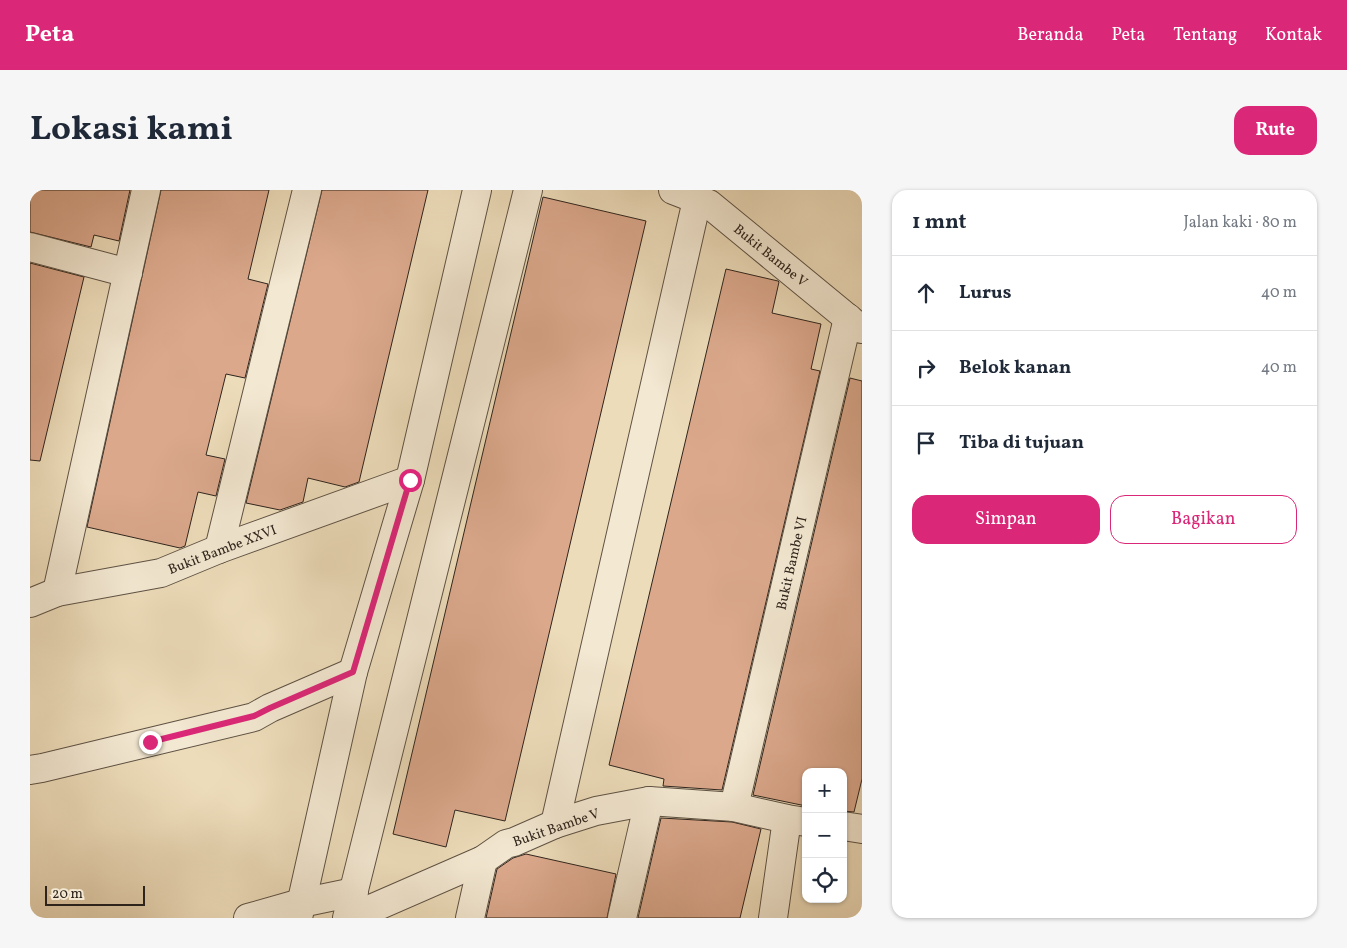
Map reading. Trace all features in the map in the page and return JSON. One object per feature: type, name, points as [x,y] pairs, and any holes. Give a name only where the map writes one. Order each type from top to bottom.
[{"type":"street","points":[[57,592],[146,190]]},
{"type":"street","points":[[219,549],[307,190]]},
{"type":"street","points":[[300,911],[353,672],[410,480],[477,190]]},
{"type":"street","points":[[350,909],[528,190]]},
{"type":"street","points":[[555,824],[685,195]]},
{"type":"street","name":"Bukit Bambe V","points":[[685,195],[709,204],[855,324]]},
{"type":"street","points":[[30,247],[128,273]]},
{"type":"street","name":"Bukit Bambe VI","points":[[734,807],[855,324]]},
{"type":"street","name":"Bukit Bambe XXVI","points":[[30,602],[57,592],[161,573],[219,549],[410,480]]},
{"type":"street","points":[[30,770],[254,716],[353,672]]},
{"type":"street","points":[[622,918],[649,801]]},
{"type":"street","name":"Bukit Bambe V","points":[[248,918],[300,911],[350,909],[483,860],[506,844],[555,824],[596,811],[649,801],[734,807],[796,820]]},
{"type":"street","points":[[773,918],[796,820]]},
{"type":"street","points":[[847,827],[862,829]]},
{"type":"street","points":[[470,918],[483,860]]},
{"type":"building","points":[[30,190],[130,190],[119,241],[94,235],[91,247],[30,232]]},
{"type":"building","points":[[161,190],[269,190],[248,279],[268,284],[245,378],[226,374],[206,455],[225,459],[216,496],[198,492],[185,546],[180,548],[87,527]]},
{"type":"building","points":[[322,190],[428,190],[359,482],[345,487],[308,478],[303,502],[280,510],[246,503]]},
{"type":"building","points":[[543,197],[646,221],[505,821],[455,810],[446,847],[393,834]]},
{"type":"building","points":[[30,263],[84,277],[40,461],[30,460]]},
{"type":"building","points":[[726,269],[778,281],[772,313],[821,324],[811,369],[820,371],[722,790],[663,786],[664,779],[609,765]]},
{"type":"building","points":[[850,378],[862,381],[862,779],[854,812],[847,811],[847,768],[802,768],[802,805],[753,795]]},
{"type":"building","points":[[661,818],[732,822],[761,829],[740,918],[638,918]]},
{"type":"building","points":[[526,854],[616,874],[607,918],[486,918],[497,869],[513,858]]},
{"type":"route","points":[[150,742],[254,716],[353,672],[410,480]]}]
